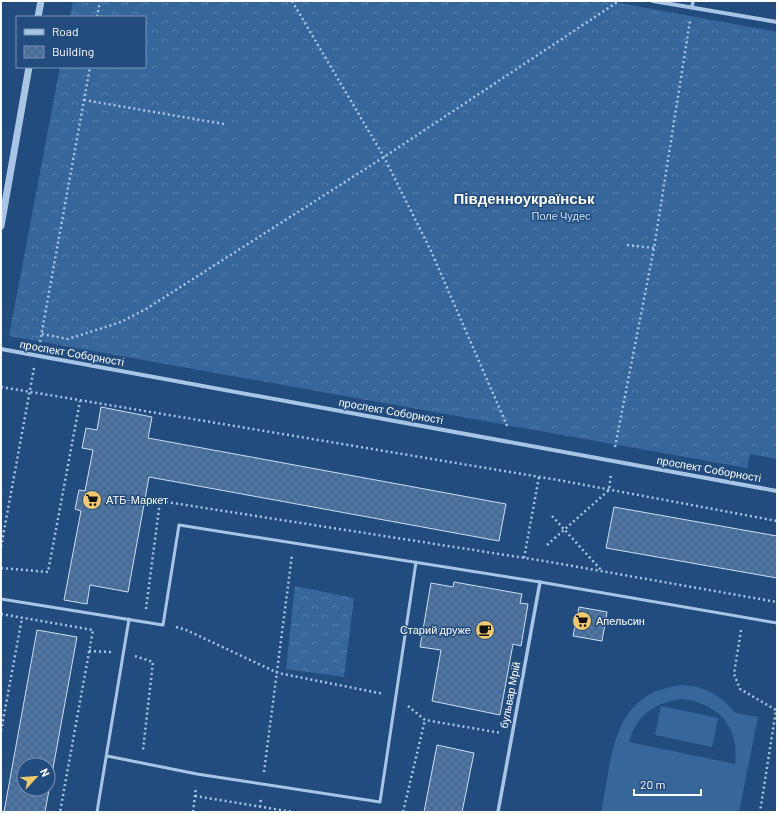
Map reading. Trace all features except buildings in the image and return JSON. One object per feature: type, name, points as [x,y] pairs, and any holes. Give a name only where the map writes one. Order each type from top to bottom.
[{"type":"street","points":[[38,16],[40,1]]},
{"type":"street","points":[[653,1],[777,22]]},
{"type":"street","points":[[692,7],[693,1]]},
{"type":"street","points":[[1,226],[29,68]]},
{"type":"street","name":"проспект Соборності","points":[[1,349],[777,491]]},
{"type":"street","name":"бульвар Мрій","points":[[498,812],[540,582]]},
{"type":"lane","points":[[1,599],[129,618],[163,625],[179,525],[540,582],[777,623]]},
{"type":"lane","points":[[107,756],[197,774],[380,802],[416,562]]},
{"type":"lane","points":[[97,812],[129,618]]},
{"type":"path","points":[[97,16],[100,1]]},
{"type":"path","points":[[292,1],[384,157],[431,251],[514,443]]},
{"type":"path","points":[[42,334],[68,339],[121,322],[146,310],[384,157],[619,1]]},
{"type":"path","points":[[547,546],[609,490],[612,461],[654,248],[692,7]]},
{"type":"path","points":[[1,547],[42,334],[90,68]]},
{"type":"path","points":[[84,100],[224,124]]},
{"type":"path","points":[[627,245],[654,248]]},
{"type":"path","points":[[1,387],[539,477],[777,521]]},
{"type":"path","points":[[1,568],[48,572],[80,401]]},
{"type":"path","points":[[524,558],[539,477]]},
{"type":"path","points":[[552,516],[602,572]]},
{"type":"path","points":[[260,806],[296,522]]},
{"type":"path","points":[[1,614],[93,630],[60,812]]},
{"type":"path","points":[[1,731],[22,618]]},
{"type":"path","points":[[184,629],[278,673],[396,696],[425,720],[512,735]]},
{"type":"path","points":[[741,629],[734,674],[740,689],[776,710],[760,812]]},
{"type":"path","points":[[142,763],[153,662]]},
{"type":"path","points":[[403,812],[425,720]]},
{"type":"path","points":[[193,812],[197,774]]},
{"type":"path","points":[[195,796],[293,812]]},
{"type":"green space","name":"Поле Чудес","points":[[73,1],[609,1],[777,32],[777,459],[750,454],[747,468],[9,336],[60,68],[146,68],[146,16],[70,16]]},
{"type":"green space","points":[[295,586],[354,598],[344,677],[286,669]]},
{"type":"green space","points":[[681,685],[697,687],[711,692],[723,700],[736,713],[758,717],[739,812],[601,812],[613,750],[619,731],[628,714],[640,701],[658,691]],"holes":[[[682,699],[695,701],[716,712],[724,719],[730,728],[736,751],[735,764],[629,742],[636,725],[655,707],[663,703]]]},
{"type":"green space","points":[[661,706],[718,718],[712,747],[655,735]]},
{"type":"place","name":"АТБ-Маркет","points":[[92,500]]},
{"type":"place","name":"Апельсин","points":[[582,621]]},
{"type":"place","name":"Старий друже","points":[[485,630]]},
{"type":"district","name":"Південноукраїнськ","points":[[524,199]]}]
